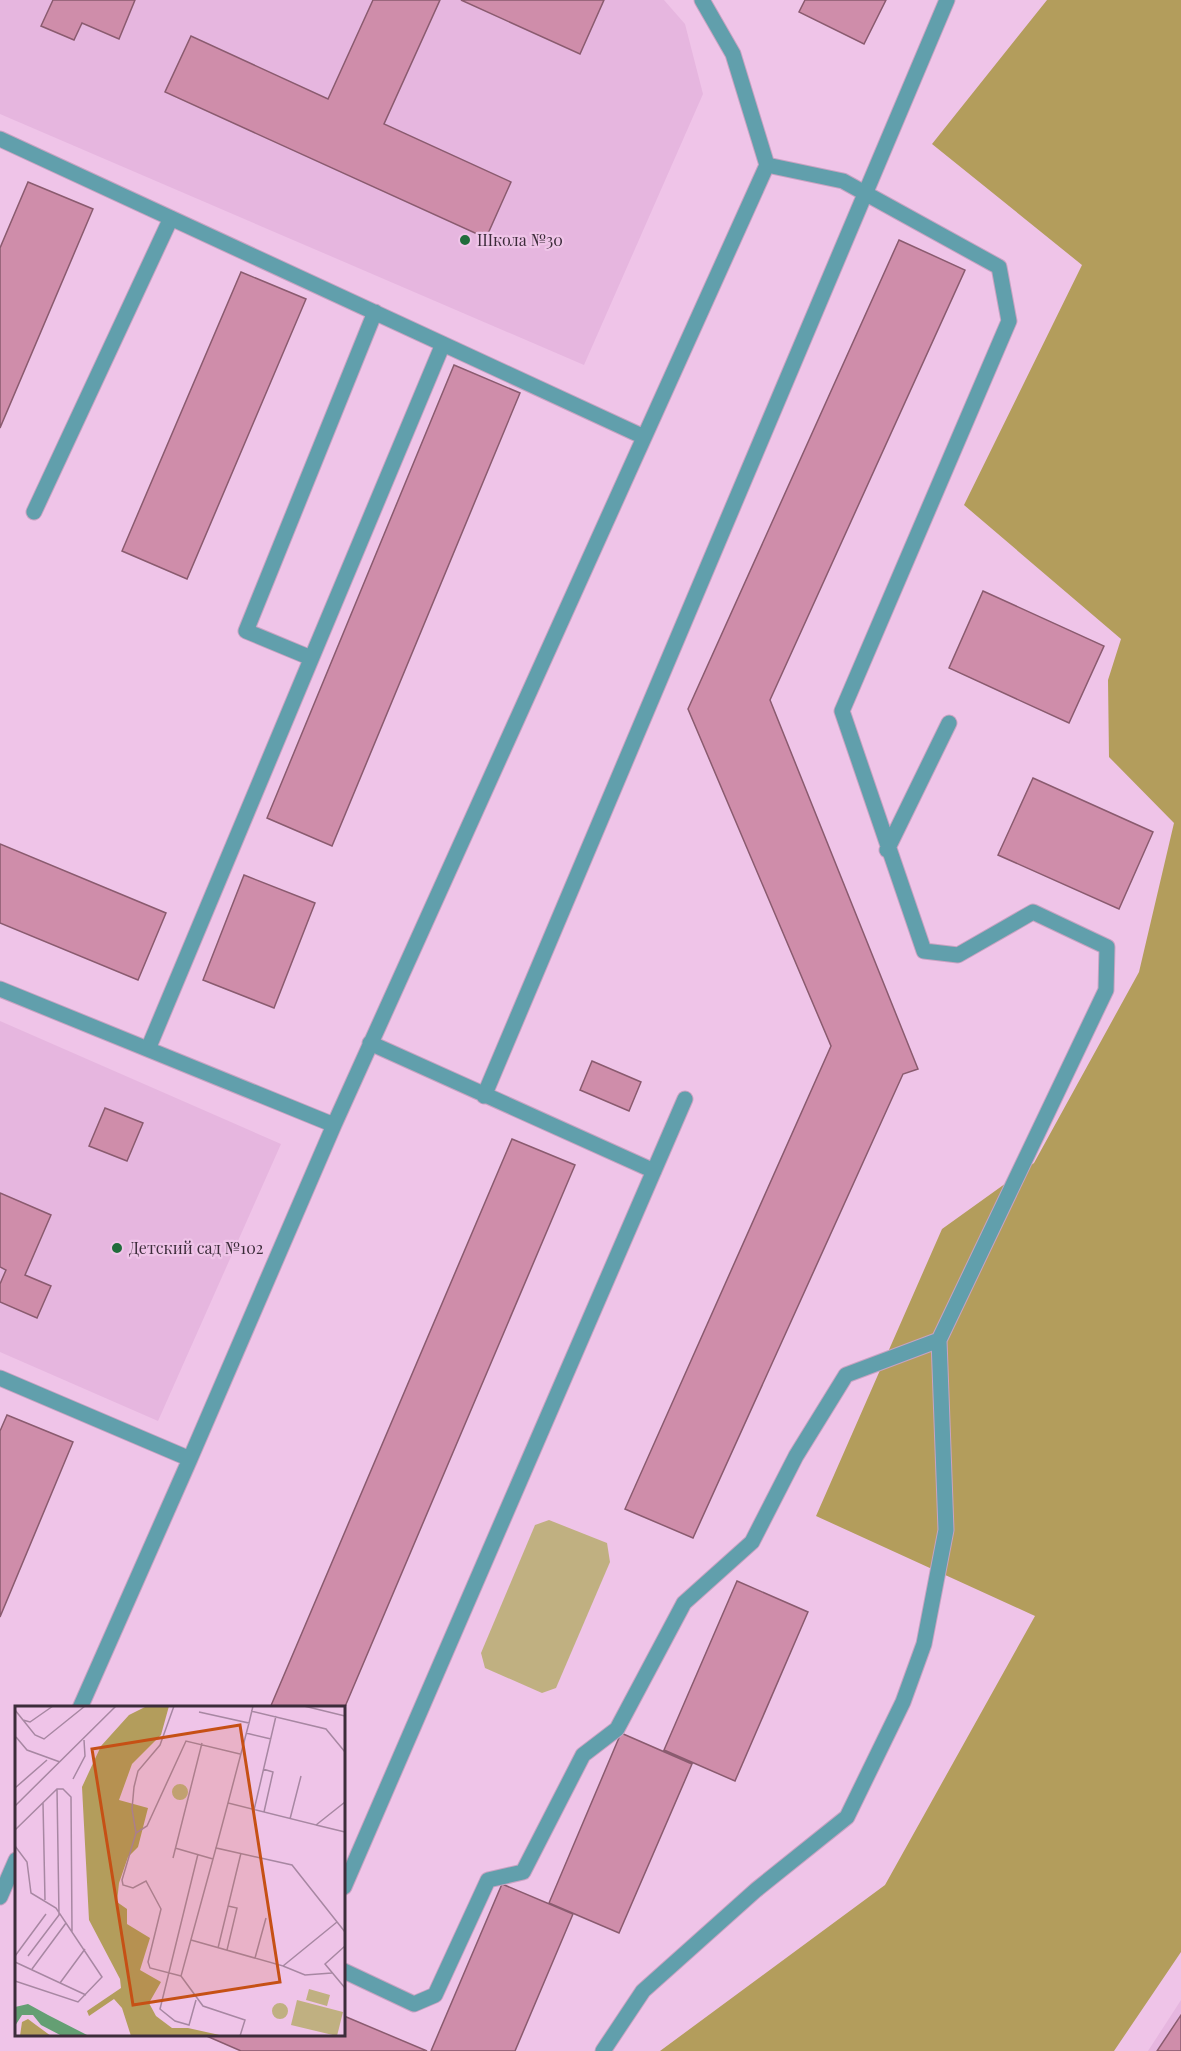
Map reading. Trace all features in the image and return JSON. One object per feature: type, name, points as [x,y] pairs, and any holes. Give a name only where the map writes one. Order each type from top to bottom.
[{"type":"lane","points":[[80,1706],[370,1044],[767,165],[733,54],[702,0]]},
{"type":"lane","points":[[484,1096],[947,0]]},
{"type":"lane","points":[[0,139],[645,437]]},
{"type":"lane","points":[[603,2051],[643,1990],[756,1890],[847,1817],[903,1702],[924,1644],[946,1530],[939,1340],[1106,990],[1107,946],[1033,912],[958,955],[924,951],[842,711],[1009,321],[999,267],[843,181],[767,165]]},
{"type":"lane","points":[[34,512],[171,218]]},
{"type":"lane","points":[[311,658],[246,630],[375,312]]},
{"type":"lane","points":[[148,1049],[443,344]]},
{"type":"lane","points":[[888,850],[949,723]]},
{"type":"lane","points":[[0,989],[334,1125]]},
{"type":"lane","points":[[370,1044],[654,1171]]},
{"type":"lane","points":[[345,1885],[685,1099]]},
{"type":"lane","points":[[345,1971],[414,2004],[435,1995],[488,1880],[523,1872],[583,1755],[617,1729],[684,1603],[752,1542],[796,1456],[846,1375],[939,1340]]},
{"type":"lane","points":[[0,1378],[190,1459]]},
{"type":"lane","points":[[0,1897],[15,1862]]},
{"type":"shaded area","name":"Школа №30","points":[[0,0],[664,0],[685,24],[703,94],[584,365],[0,114]]},
{"type":"shaded area","points":[[1047,0],[1181,0],[1181,1952],[1114,2051],[660,2051],[885,1885],[1035,1616],[816,1516],[942,1229],[1034,1163],[1139,972],[1174,823],[1109,757],[1108,680],[1121,639],[964,505],[1082,265],[932,144]]},
{"type":"shaded area","name":"Детский сад №102","points":[[0,1021],[281,1144],[158,1421],[0,1352]]},
{"type":"shaded area","points":[[549,1520],[607,1543],[610,1562],[556,1688],[542,1693],[485,1668],[481,1653],[535,1525]]},
{"type":"shaded area","points":[[1181,2000],[1181,2051],[1148,2051]]},
{"type":"building","points":[[53,0],[135,0],[119,39],[82,23],[74,40],[41,26]]},
{"type":"building","points":[[373,0],[440,0],[384,124],[511,182],[486,238],[165,92],[191,36],[328,99]]},
{"type":"building","points":[[461,0],[604,0],[580,54]]},
{"type":"building","points":[[805,0],[886,0],[864,44],[799,12]]},
{"type":"building","points":[[28,182],[93,209],[0,428],[0,248]]},
{"type":"building","points":[[899,240],[965,270],[770,700],[918,1069],[903,1074],[693,1538],[625,1509],[831,1046],[688,709]]},
{"type":"building","points":[[241,272],[306,299],[187,579],[122,551]]},
{"type":"building","points":[[454,365],[520,393],[332,846],[267,818]]},
{"type":"building","points":[[983,591],[1104,646],[1069,723],[949,668]]},
{"type":"building","points":[[1033,778],[1153,832],[1119,909],[998,855]]},
{"type":"building","points":[[0,844],[166,913],[138,980],[0,923]]},
{"type":"building","points":[[244,875],[315,903],[274,1008],[203,980]]},
{"type":"building","points":[[592,1061],[641,1082],[629,1111],[580,1090]]},
{"type":"building","points":[[105,1108],[143,1123],[127,1161],[89,1146]]},
{"type":"building","points":[[512,1139],[575,1165],[345,1707],[271,1706]]},
{"type":"building","points":[[0,1193],[51,1215],[25,1275],[51,1286],[37,1318],[0,1302],[0,1284],[6,1270],[0,1267]]},
{"type":"building","points":[[7,1415],[73,1442],[0,1617],[0,1431]]},
{"type":"building","points":[[737,1581],[808,1612],[735,1781],[664,1750]]},
{"type":"building","points":[[621,1733],[692,1764],[619,1933],[549,1903]]},
{"type":"building","points":[[502,1884],[573,1914],[515,2051],[431,2051]]},
{"type":"building","points":[[1181,2015],[1181,2051],[1157,2051]]},
{"type":"building","points":[[345,2016],[427,2051],[241,2051],[207,2036],[345,2036]]},
{"type":"place","name":"Школа №30","points":[[465,240]]},
{"type":"place","name":"Детский сад №102","points":[[117,1248]]}]
